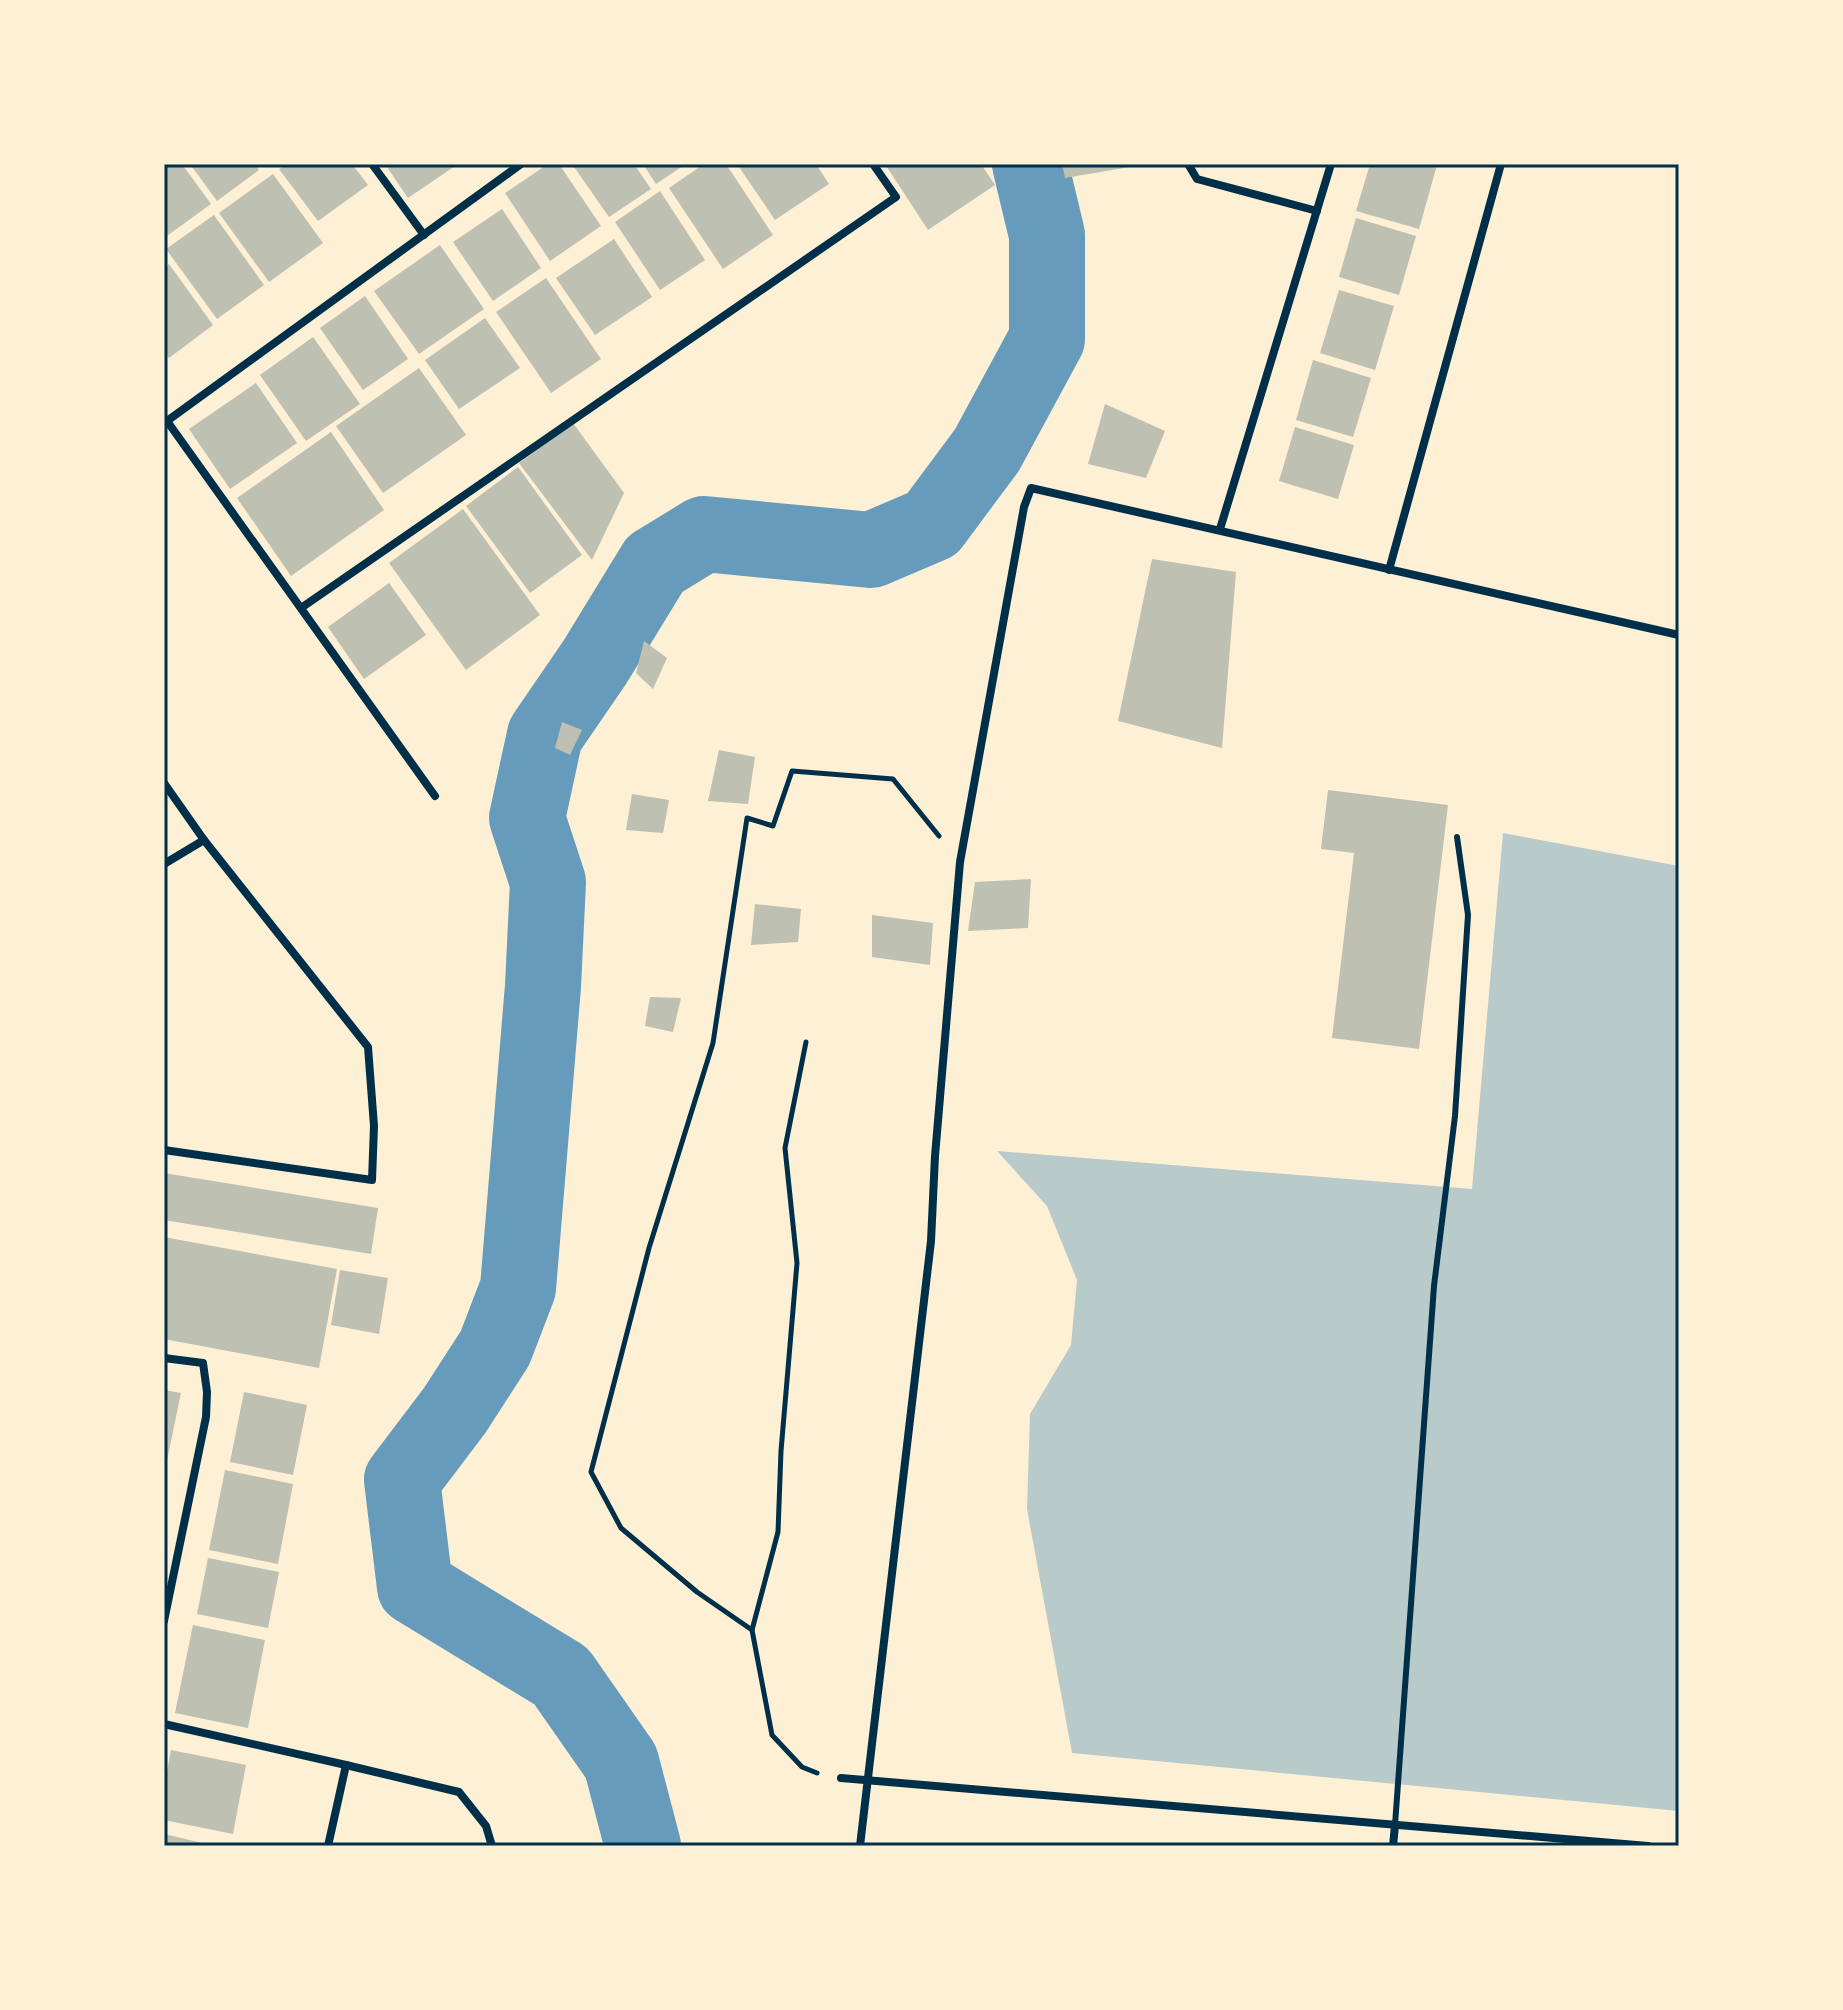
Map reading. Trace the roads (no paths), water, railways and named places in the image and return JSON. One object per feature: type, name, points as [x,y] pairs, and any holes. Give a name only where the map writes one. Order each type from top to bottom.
[{"type":"street","points":[[372,164],[424,235]]},
{"type":"street","points":[[435,796],[166,422],[521,164]]},
{"type":"street","points":[[301,608],[896,197],[873,164]]},
{"type":"street","points":[[1188,164],[1197,179],[1317,211]]},
{"type":"street","points":[[1220,529],[1331,164]]},
{"type":"street","points":[[1389,570],[1501,164]]},
{"type":"street","points":[[860,1846],[931,1241],[935,1156],[960,862],[1024,507],[1031,488],[1679,635]]},
{"type":"street","points":[[164,783],[204,840],[368,1047],[374,1126],[372,1180],[164,1150]]},
{"type":"street","points":[[164,864],[204,840]]},
{"type":"street","points":[[164,1358],[203,1363],[207,1392],[206,1417],[164,1621]]},
{"type":"street","points":[[164,1724],[459,1792],[486,1826],[492,1846]]},
{"type":"street","points":[[328,1846],[346,1765]]},
{"type":"street","points":[[841,1778],[1593,1844],[1648,1846]]},
{"type":"street","points":[[1393,1846],[1395,1825]]},
{"type":"lane","points":[[1395,1825],[1434,1286],[1455,1116],[1468,915],[1457,837]]},
{"type":"waterway","points":[[643,1846],[621,1762],[561,1676],[415,1587],[402,1480],[455,1410],[495,1348],[518,1288],[543,986],[548,882],[527,818],[545,735],[595,662],[655,564],[704,534],[871,550],[932,524],[987,450],[1047,339],[1047,235],[1030,164]]}]
